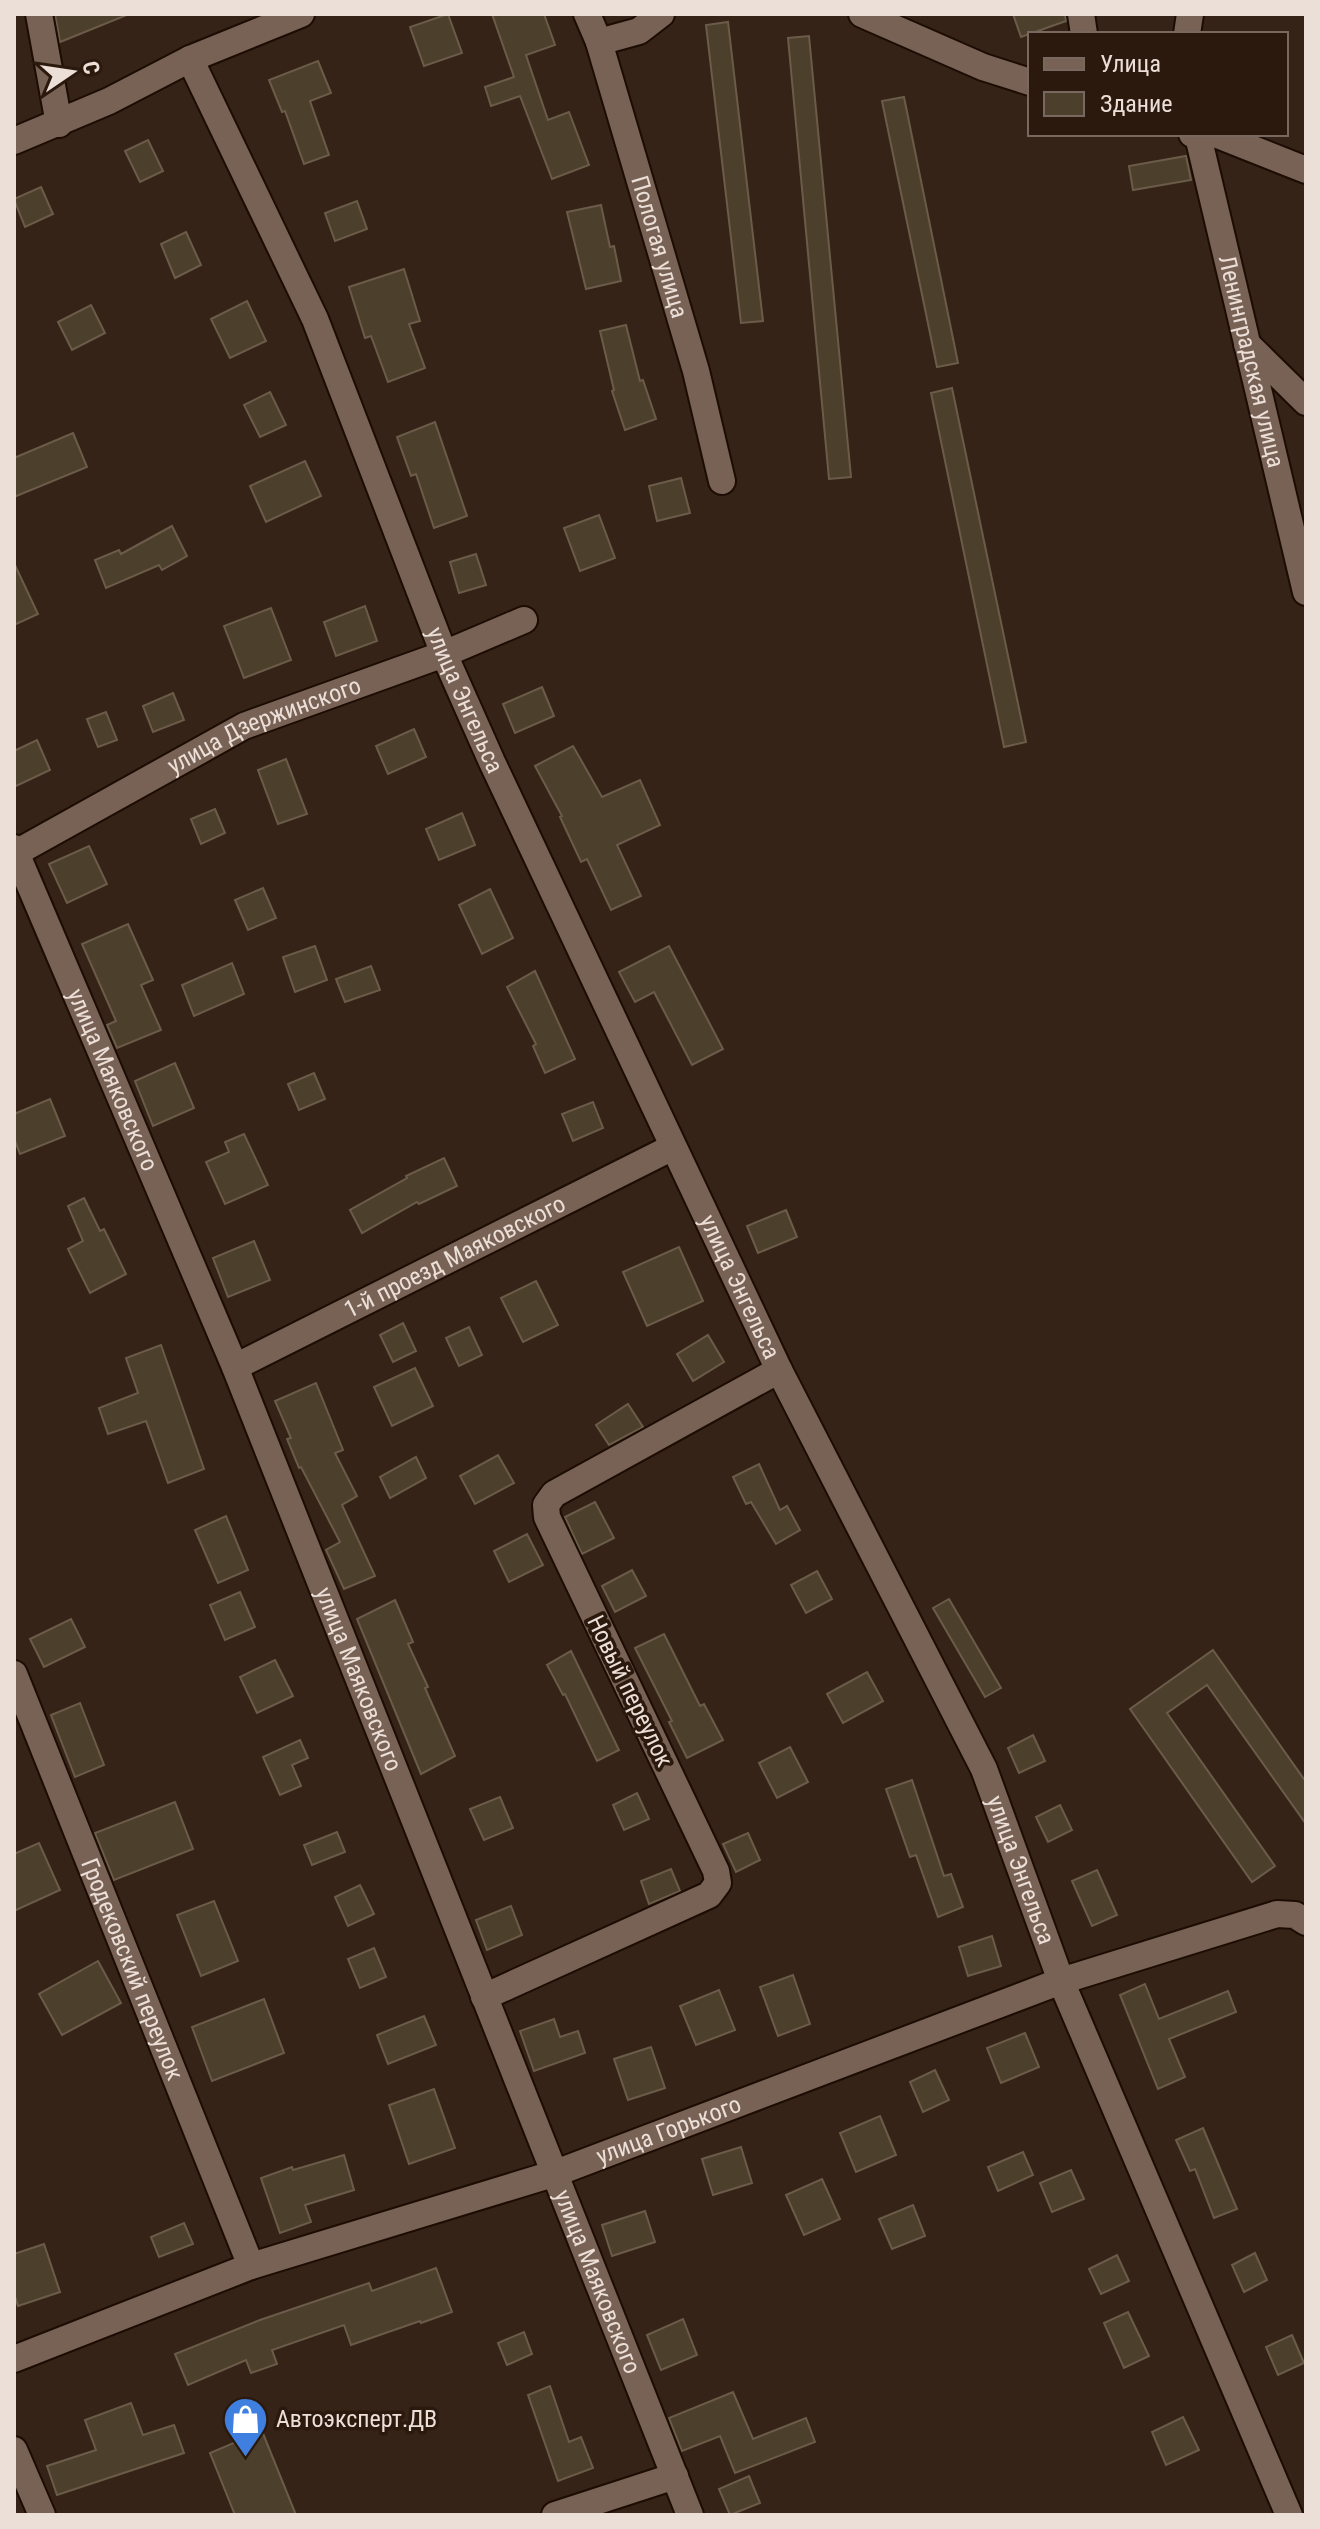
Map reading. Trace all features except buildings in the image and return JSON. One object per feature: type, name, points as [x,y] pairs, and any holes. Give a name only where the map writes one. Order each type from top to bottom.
[{"type":"street","points":[[39,14],[59,124]]},
{"type":"street","points":[[14,141],[109,101],[190,59],[301,14]]},
{"type":"street","name":"Пологая улица","points":[[587,14],[599,42],[696,371],[722,481]]},
{"type":"street","points":[[599,42],[639,31],[661,14]]},
{"type":"street","points":[[862,14],[983,67],[1028,81]]},
{"type":"street","name":"улица Энгельса","points":[[190,59],[315,319],[444,654],[779,1370],[984,1769],[1061,1981],[1294,2515]]},
{"type":"street","name":"Ленинградская улица","points":[[1198,136],[1306,592]]},
{"type":"street","points":[[1220,136],[1306,170]]},
{"type":"street","points":[[1247,344],[1306,402]]},
{"type":"street","name":"улица Дзержинского","points":[[15,852],[244,726],[444,654],[524,620]]},
{"type":"street","name":"улица Маяковского","points":[[15,852],[235,1367],[690,2515]]},
{"type":"street","name":"1-й проезд Маяковского","points":[[235,1367],[673,1147]]},
{"type":"street","name":"Новый переулок","points":[[484,1997],[709,1895],[718,1883],[716,1871],[547,1517],[546,1505],[554,1494],[779,1370]]},
{"type":"street","name":"Гродековский переулок","points":[[14,1674],[251,2266]]},
{"type":"street","name":"улица Горького","points":[[14,2359],[251,2266],[556,2173],[1061,1981],[1277,1914],[1295,1915],[1306,1922]]},
{"type":"street","points":[[14,2450],[42,2515]]},
{"type":"street","points":[[555,2515],[675,2476]]},
{"type":"street","points":[[1294,2515],[1306,2506]]},
{"type":"street","points":[[1294,2515],[1306,2513]]},
{"type":"place","name":"Автоэксперт.ДВ","points":[[245,2458]]}]
